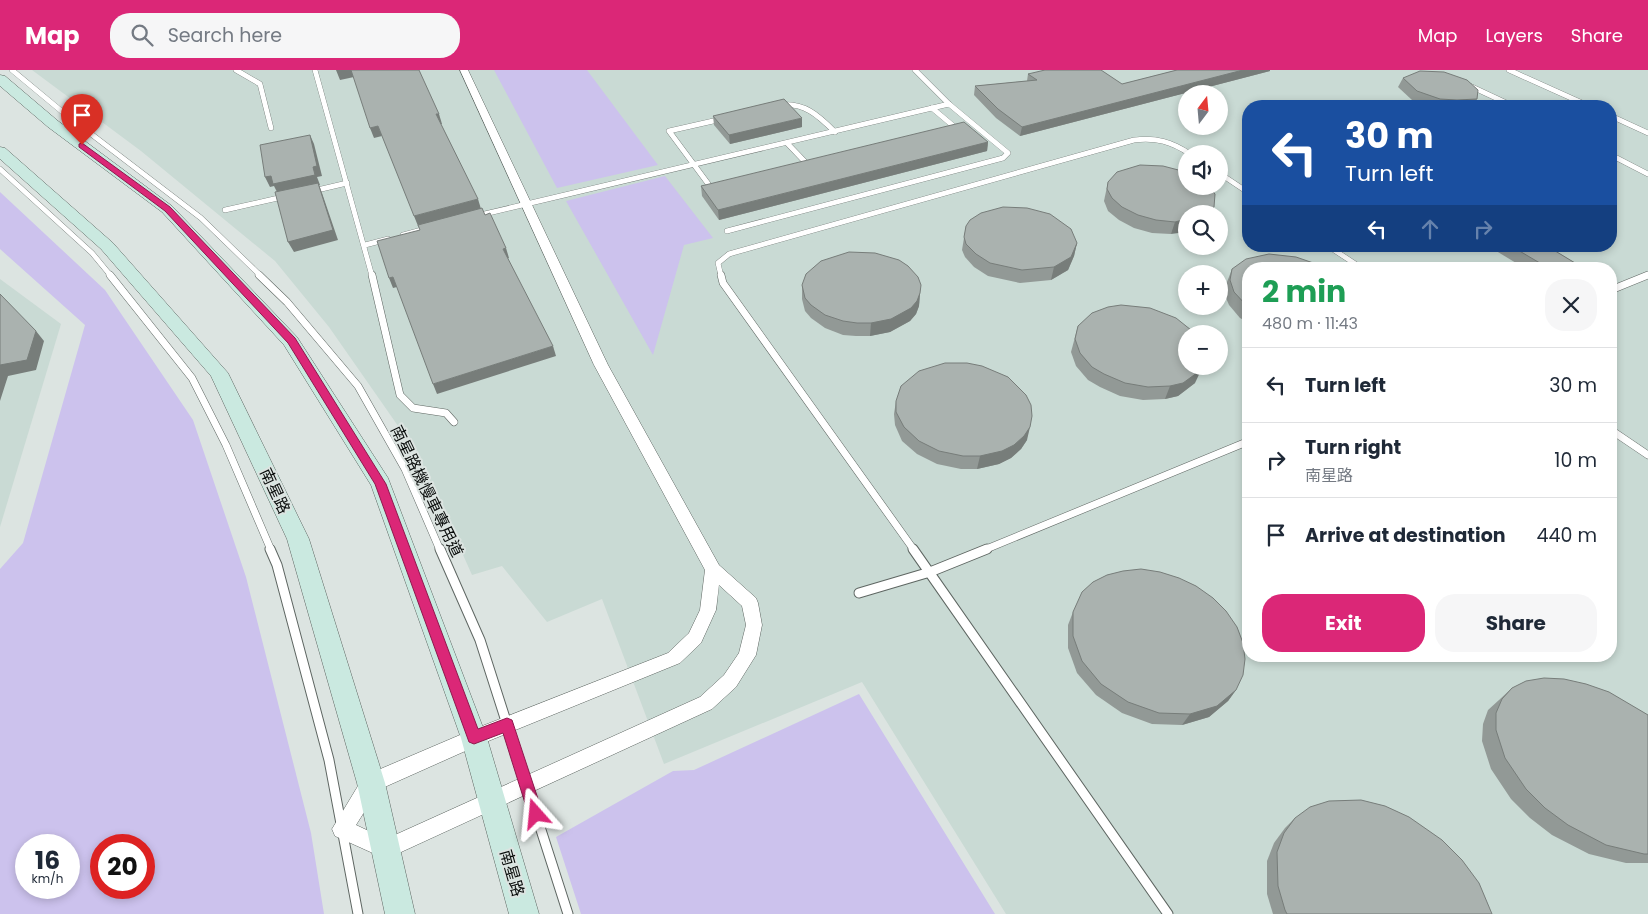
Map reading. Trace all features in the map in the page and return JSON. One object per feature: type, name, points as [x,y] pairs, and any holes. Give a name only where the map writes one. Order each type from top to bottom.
[{"type":"street","points":[[464,70],[601,365],[713,570],[750,603],[754,625],[747,655],[730,681],[706,703],[386,849],[342,829],[371,783],[507,724],[674,658],[696,638],[708,610],[713,570]]},
{"type":"street","name":"南星路","points":[[0,79],[53,124],[168,209],[291,340],[381,484],[474,738],[524,914]]},
{"type":"street","name":"南星路","points":[[0,151],[106,246],[219,373],[298,539],[371,783],[400,914]]},
{"type":"lane","name":"南星路機慢車專用道","points":[[12,70],[65,114],[201,218],[287,302],[358,386],[405,469],[480,640],[568,914]]},
{"type":"lane","points":[[236,70],[260,84],[271,128]]},
{"type":"lane","points":[[315,70],[365,244],[400,395],[413,408],[446,413],[454,422]]},
{"type":"lane","points":[[727,230],[1003,158],[1008,153],[948,104],[915,70]]},
{"type":"lane","points":[[1509,70],[1576,100]]},
{"type":"lane","points":[[1462,82],[1500,100]]},
{"type":"lane","points":[[774,106],[784,104],[800,105],[813,110],[834,132]]},
{"type":"lane","points":[[469,217],[526,202],[787,143],[948,104]]},
{"type":"lane","points":[[932,108],[957,129],[948,132]]},
{"type":"lane","points":[[722,187],[712,189],[670,131],[727,118]]},
{"type":"lane","points":[[1617,119],[1648,133]]},
{"type":"lane","points":[[1168,914],[930,572],[723,283],[718,263],[729,254],[1134,140],[1162,139],[1178,148]]},
{"type":"lane","points":[[787,143],[809,166]]},
{"type":"lane","points":[[1617,158],[1648,174]]},
{"type":"lane","points":[[800,168],[818,164]]},
{"type":"lane","points":[[0,169],[92,253],[192,378],[226,445],[277,565],[329,760],[358,914]]},
{"type":"lane","points":[[1228,179],[1242,188]]},
{"type":"lane","points":[[310,191],[348,183]]},
{"type":"lane","points":[[225,210],[291,196]]},
{"type":"lane","points":[[365,244],[431,227]]},
{"type":"lane","points":[[1337,252],[1352,262]]},
{"type":"lane","points":[[1617,288],[1648,275]]},
{"type":"lane","points":[[1617,434],[1648,455]]},
{"type":"lane","points":[[859,593],[930,572],[1242,444]]},
{"type":"shaded area","points":[[32,70],[1648,70],[1648,914],[1006,914],[862,682],[664,764],[602,599],[547,622],[502,566],[472,575],[419,456],[329,327],[275,261],[141,151]]},
{"type":"shaded area","points":[[494,70],[587,70],[658,165],[557,188]]},
{"type":"shaded area","points":[[665,176],[713,238],[684,245],[653,355],[566,201]]},
{"type":"shaded area","points":[[0,192],[105,290],[193,420],[246,577],[311,833],[324,914],[0,914],[0,569],[23,543],[85,325],[0,249]]},
{"type":"shaded area","points":[[0,279],[61,324],[0,527]]},
{"type":"shaded area","points":[[859,694],[995,914],[581,914],[556,837],[673,771],[694,770]]},
{"type":"building","points":[[351,70],[419,70],[439,114],[436,114],[478,199],[414,216],[378,126],[370,128]]},
{"type":"building","points":[[1045,70],[1101,70],[1122,84],[1177,70],[1243,70],[1185,85],[1178,85],[1178,87],[1022,127],[998,109],[975,86],[1037,80],[1028,74]]},
{"type":"building","points":[[1420,71],[1444,72],[1467,80],[1478,90],[1477,99],[1440,99],[1417,91],[1403,78]]},
{"type":"building","points":[[784,99],[802,118],[729,135],[713,116]]},
{"type":"building","points":[[964,122],[988,142],[718,210],[701,186]]},
{"type":"building","points":[[310,135],[317,166],[313,167],[315,175],[273,184],[271,176],[265,177],[260,145]]},
{"type":"building","points":[[1140,165],[1163,166],[1178,170],[1178,195],[1215,195],[1214,205],[1178,205],[1178,221],[1175,222],[1156,220],[1138,215],[1122,207],[1112,198],[1107,189],[1108,182],[1117,172]]},
{"type":"building","points":[[318,183],[333,230],[288,242],[275,192]]},
{"type":"building","points":[[1003,207],[1027,208],[1050,214],[1071,229],[1077,243],[1071,257],[1054,267],[1022,270],[990,263],[976,254],[966,244],[964,237],[966,226],[970,220],[981,213]]},
{"type":"building","points":[[482,208],[485,215],[490,213],[506,248],[503,249],[553,346],[433,384],[393,277],[389,278],[377,241],[420,230],[418,225]]},
{"type":"building","points":[[849,252],[875,253],[899,260],[908,266],[918,277],[921,285],[917,301],[911,308],[891,319],[871,323],[843,321],[825,315],[811,305],[805,298],[802,285],[806,274],[821,261]]},
{"type":"building","points":[[1521,252],[1557,252],[1573,262],[1538,262]]},
{"type":"building","points":[[1269,254],[1296,257],[1310,262],[1242,262],[1242,301],[1234,292],[1230,280],[1232,269],[1246,259]]},
{"type":"building","points":[[0,294],[36,331],[27,360],[0,365]]},
{"type":"building","points":[[1121,305],[1150,308],[1176,318],[1185,325],[1178,325],[1178,375],[1194,375],[1183,383],[1170,386],[1148,387],[1125,383],[1092,367],[1080,353],[1075,339],[1078,326],[1092,313],[1108,307]]},
{"type":"building","points":[[945,363],[967,363],[982,366],[1008,377],[1026,395],[1031,405],[1030,427],[1024,436],[1014,445],[1002,451],[980,456],[963,456],[939,451],[919,441],[904,427],[896,412],[896,401],[901,386],[919,371]]},
{"type":"building","points":[[1141,569],[1179,578],[1196,586],[1213,598],[1226,611],[1237,627],[1242,640],[1242,662],[1245,662],[1243,675],[1236,690],[1217,706],[1190,714],[1159,713],[1128,702],[1101,684],[1082,661],[1073,636],[1073,612],[1082,592],[1093,582],[1107,575]]},
{"type":"building","points":[[1544,678],[1564,679],[1609,692],[1648,715],[1648,854],[1606,845],[1568,825],[1545,808],[1526,789],[1505,758],[1496,730],[1496,713],[1502,699],[1512,688],[1526,681]]},
{"type":"building","points":[[1361,800],[1385,806],[1409,817],[1442,840],[1462,860],[1479,883],[1492,914],[1287,914],[1278,886],[1277,852],[1284,833],[1295,818],[1310,807],[1329,801]]},
{"type":"route","points":[[82,145],[168,209],[291,340],[381,484],[474,738],[507,724],[536,814]]}]
